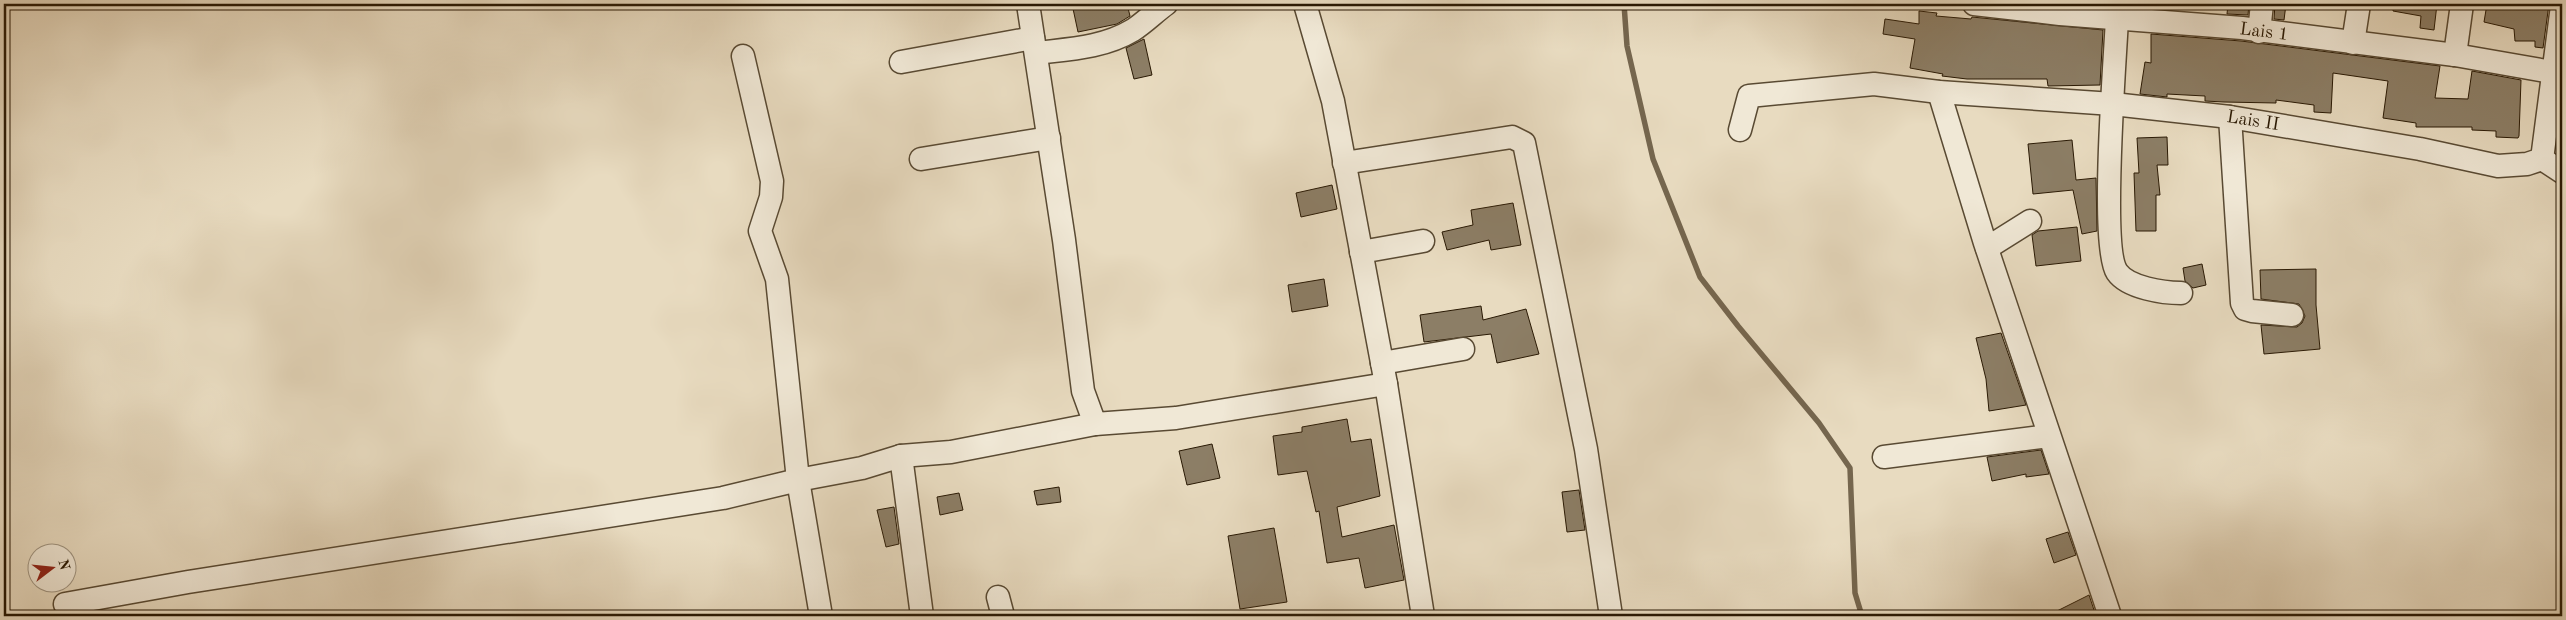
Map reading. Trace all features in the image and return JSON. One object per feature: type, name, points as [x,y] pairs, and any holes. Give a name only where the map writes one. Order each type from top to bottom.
[{"type":"street","points":[[1028,4],[1049,138],[1083,391],[1094,424]]},
{"type":"street","points":[[901,62],[1034,46],[1093,46],[1133,30],[1166,4]]},
{"type":"street","points":[[1305,4],[1333,101],[1384,374],[1423,616]]},
{"type":"street","name":"Lais 1","points":[[1974,4],[2060,9],[2117,18],[2160,13],[2259,32],[2455,55],[2552,72]]},
{"type":"street","points":[[2259,32],[2262,4]]},
{"type":"street","points":[[2353,42],[2359,4]]},
{"type":"street","points":[[2455,55],[2462,4]]},
{"type":"street","points":[[2562,6],[2542,159],[2562,172]]},
{"type":"street","points":[[2117,18],[2109,188],[2113,262],[2118,274],[2144,287],[2161,293],[2181,293]]},
{"type":"street","points":[[743,56],[772,181],[771,197],[760,231],[777,279],[798,480],[821,616]]},
{"type":"street","name":"Lais II","points":[[1740,130],[1750,96],[1874,84],[1939,92],[2113,104],[2230,117],[2420,149],[2498,166],[2527,164],[2542,159]]},
{"type":"street","points":[[1939,92],[1987,248],[2110,616]]},
{"type":"street","points":[[2230,117],[2242,303],[2245,309],[2252,311],[2292,315]]},
{"type":"street","points":[[1344,163],[1512,137],[1524,143],[1586,449],[1611,616]]},
{"type":"street","points":[[921,159],[1049,138]]},
{"type":"street","points":[[1987,248],[2030,221]]},
{"type":"street","points":[[1361,252],[1423,241]]},
{"type":"street","points":[[65,604],[188,582],[714,499],[862,468],[901,456],[951,452],[1094,424],[1176,418],[1384,374],[1464,349]]},
{"type":"street","points":[[1884,457],[2049,436]]},
{"type":"street","points":[[901,456],[922,616]]},
{"type":"building","points":[[1072,4],[1127,4],[1130,16],[1117,24],[1078,32]]},
{"type":"building","points":[[2228,4],[2249,4],[2248,15],[2227,14]]},
{"type":"building","points":[[2275,4],[2286,4],[2284,20],[2274,19]]},
{"type":"building","points":[[2394,4],[2437,4],[2434,30],[2420,28],[2421,16],[2393,11]]},
{"type":"building","points":[[2487,4],[2549,4],[2543,48],[2535,47],[2535,41],[2515,41],[2514,29],[2484,22]]},
{"type":"building","points":[[1919,11],[1937,13],[1936,16],[1971,19],[1972,17],[2103,30],[2100,85],[2048,86],[2047,79],[1967,79],[1942,76],[1943,74],[1910,68],[1915,39],[1883,34],[1885,19],[1919,24]]},
{"type":"building","points":[[2151,34],[2241,41],[2440,66],[2435,98],[2468,99],[2472,71],[2521,80],[2519,136],[2518,138],[2496,137],[2496,131],[2472,130],[2472,127],[2416,127],[2416,123],[2383,118],[2388,81],[2333,73],[2331,113],[2314,112],[2314,105],[2276,100],[2276,103],[2224,102],[2205,101],[2205,96],[2167,94],[2167,97],[2140,94],[2145,62],[2151,63]]},
{"type":"building","points":[[1144,39],[1152,75],[1134,79],[1126,48]]},
{"type":"building","points":[[2167,137],[2168,165],[2157,165],[2160,195],[2156,195],[2156,231],[2136,231],[2134,173],[2139,173],[2137,138]]},
{"type":"building","points":[[2072,140],[2076,180],[2096,178],[2097,231],[2082,234],[2073,190],[2033,194],[2028,144]]},
{"type":"building","points":[[1332,185],[1337,209],[1301,217],[1296,193]]},
{"type":"building","points":[[1513,203],[1521,245],[1491,250],[1489,240],[1447,250],[1442,232],[1473,225],[1471,210]]},
{"type":"building","points":[[2077,227],[2081,261],[2036,266],[2032,235],[2038,231]]},
{"type":"building","points":[[2202,264],[2206,285],[2193,288],[2185,281],[2183,268]]},
{"type":"building","points":[[2316,269],[2316,305],[2320,349],[2264,354],[2261,325],[2297,327],[2302,323],[2305,316],[2299,304],[2261,299],[2260,270]]},
{"type":"building","points":[[1324,279],[1328,306],[1292,312],[1288,285]]},
{"type":"building","points":[[1481,306],[1483,320],[1526,309],[1539,354],[1497,363],[1491,334],[1424,342],[1420,315]]},
{"type":"building","points":[[2001,333],[2026,405],[1989,411],[1986,379],[1976,338]]},
{"type":"building","points":[[1347,419],[1351,442],[1371,439],[1380,496],[1337,507],[1342,537],[1394,525],[1404,580],[1365,588],[1359,558],[1327,563],[1319,511],[1316,512],[1307,471],[1278,475],[1273,436],[1302,432],[1302,427]]},
{"type":"building","points":[[1212,444],[1220,478],[1187,485],[1179,451]]},
{"type":"building","points":[[2041,450],[2049,474],[2026,477],[2026,474],[1992,481],[1987,457]]},
{"type":"building","points":[[1059,487],[1061,502],[1037,505],[1034,491]]},
{"type":"building","points":[[1579,490],[1585,530],[1567,532],[1562,492]]},
{"type":"building","points":[[959,493],[963,510],[940,515],[937,497]]},
{"type":"building","points":[[894,507],[899,544],[886,547],[877,510]]},
{"type":"building","points":[[1274,528],[1287,602],[1240,609],[1228,536]]},
{"type":"building","points":[[2068,532],[2076,555],[2054,563],[2046,539]]},
{"type":"building","points":[[2089,595],[2096,616],[2047,616]]},
{"type":"waterway","points":[[1624,4],[1627,46],[1653,159],[1700,277],[1738,326],[1819,423],[1850,468],[1855,593],[1862,616]]}]
